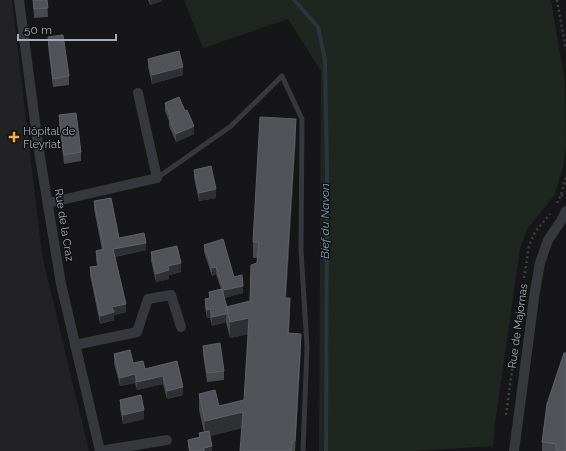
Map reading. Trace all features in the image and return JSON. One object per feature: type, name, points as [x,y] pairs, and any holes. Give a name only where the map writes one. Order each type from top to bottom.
[{"type":"street","name":"Rue de la Craz","points":[[19,0],[38,145],[61,284],[100,451]]},
{"type":"street","points":[[48,203],[158,178],[138,93]]},
{"type":"street","name":"Rue de Majornas","points":[[514,451],[540,263],[548,240],[564,222],[566,211]]},
{"type":"street","points":[[75,345],[137,332],[148,299],[171,295],[181,328]]},
{"type":"street","points":[[100,451],[167,440]]},
{"type":"lane","points":[[158,178],[231,126],[282,76],[302,119],[301,250],[307,347],[303,451]]},
{"type":"path","points":[[557,0],[566,50]]},
{"type":"path","points":[[561,195],[566,197]]},
{"type":"shaded area","name":"Hôpital de Fleyriat","points":[[0,0],[12,0],[42,255],[89,451],[0,451]]},
{"type":"shaded area","points":[[184,0],[551,0],[565,83],[566,148],[563,168],[554,196],[527,229],[520,249],[493,446],[415,451],[319,451],[321,71],[288,19],[203,48]]},
{"type":"building","points":[[33,0],[47,0],[48,8],[34,9]]},
{"type":"building","points":[[63,35],[69,76],[53,79],[48,37]]},
{"type":"building","points":[[179,51],[183,67],[152,75],[148,59]]},
{"type":"building","points":[[179,97],[194,126],[176,134],[169,118],[171,118],[165,103]]},
{"type":"building","points":[[76,113],[81,152],[64,155],[59,115]]},
{"type":"building","points":[[260,117],[296,119],[285,298],[290,298],[288,333],[301,334],[295,441],[292,441],[291,451],[240,451],[243,412],[205,421],[199,394],[215,390],[219,406],[244,400],[249,318],[230,322],[226,307],[250,301],[251,265],[257,263],[259,242],[253,242]]},
{"type":"building","points":[[211,166],[216,189],[199,193],[194,170]]},
{"type":"building","points":[[111,198],[119,238],[144,233],[146,243],[113,249],[126,304],[112,307],[114,312],[100,316],[90,267],[99,266],[96,251],[104,249],[94,201]]},
{"type":"building","points":[[223,239],[234,277],[242,275],[243,286],[224,290],[216,267],[212,268],[204,245]]},
{"type":"building","points":[[177,246],[181,263],[168,266],[169,270],[156,274],[151,252]]},
{"type":"building","points":[[222,289],[228,311],[226,307],[226,314],[212,317],[210,309],[207,310],[205,299],[210,298],[209,292]]},
{"type":"building","points":[[220,343],[224,371],[207,373],[203,346]]},
{"type":"building","points":[[130,350],[133,363],[143,361],[145,369],[177,361],[183,387],[167,391],[163,376],[137,382],[135,374],[120,378],[114,354]]},
{"type":"building","points":[[564,353],[566,353],[566,451],[556,451],[556,444],[542,442],[547,404]]},
{"type":"building","points":[[141,395],[144,410],[123,415],[120,400]]},
{"type":"building","points":[[209,431],[212,446],[204,448],[204,451],[190,451],[188,440],[200,437],[199,433]]},
{"type":"waterway","name":"Bief du Navon","points":[[294,0],[318,27],[325,60],[327,170],[326,451]]},
{"type":"place","name":"Hôpital de Fleyriat","points":[[14,137]]}]
